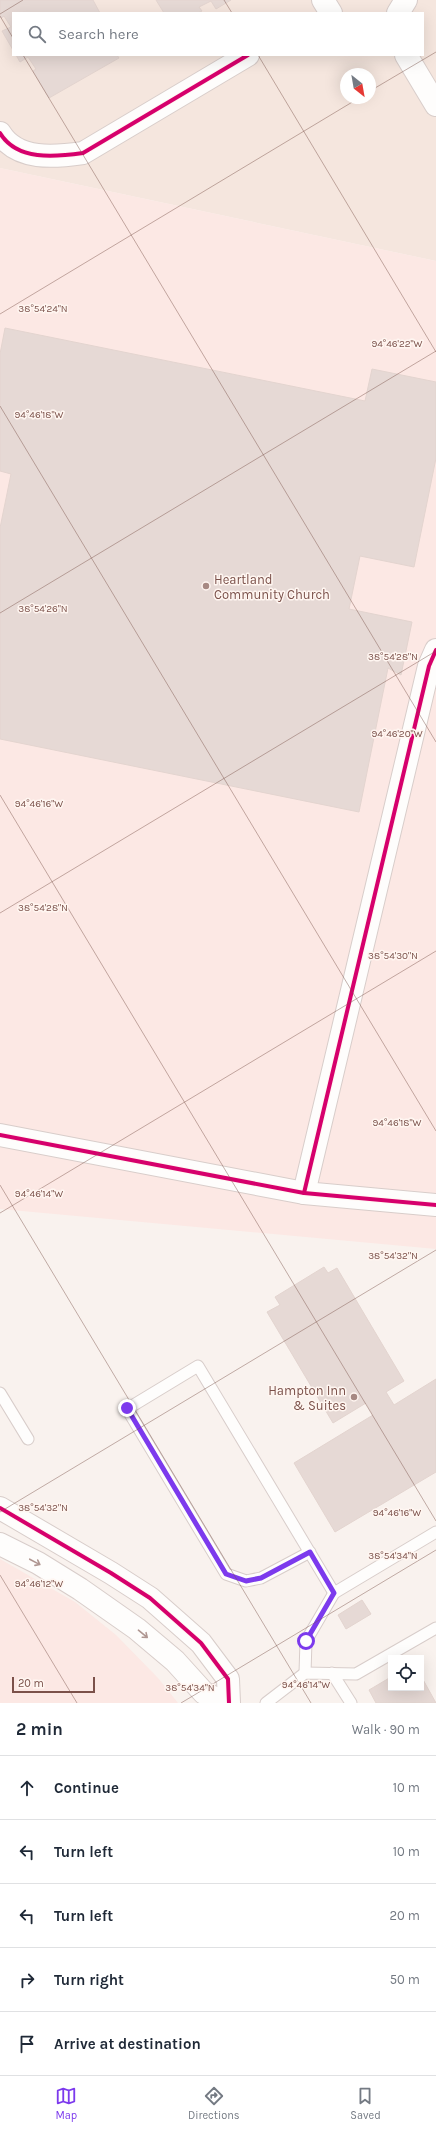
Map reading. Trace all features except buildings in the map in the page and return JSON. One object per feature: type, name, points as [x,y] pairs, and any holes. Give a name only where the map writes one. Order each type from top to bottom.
[{"type":"street","points":[[399,12],[406,0]]},
{"type":"street","points":[[0,133],[4,139],[24,153],[57,156],[83,153],[246,56]]},
{"type":"street","points":[[407,56],[436,104]]},
{"type":"street","points":[[304,1193],[429,666],[436,650]]},
{"type":"street","points":[[0,1135],[304,1193],[436,1205]]},
{"type":"street","points":[[0,1508],[111,1573],[155,1603],[201,1643],[228,1679],[227,1703],[204,1693],[175,1661],[137,1629],[80,1589],[38,1563],[0,1544]]},
{"type":"lane","points":[[310,1552],[261,1578],[246,1581],[226,1574],[127,1408],[198,1366],[310,1552],[334,1593]]},
{"type":"lane","points":[[0,1393],[28,1439]]},
{"type":"lane","points":[[306,1673],[306,1641],[334,1593],[436,1532]]},
{"type":"lane","points":[[266,1703],[306,1673],[356,1674],[436,1628]]},
{"type":"lane","points":[[332,1673],[351,1703]]},
{"type":"shaded area","points":[[0,0],[436,0],[436,261],[0,168]]},
{"type":"shaded area","points":[[0,168],[436,261],[436,1249],[0,1209]]},
{"type":"shaded area","points":[[0,1559],[75,1602],[116,1635],[158,1678],[178,1703],[0,1703]]},
{"type":"cycle path","points":[[0,133],[7,142],[26,153],[49,156],[83,153],[246,56]]},
{"type":"cycle path","points":[[304,1193],[429,666],[436,650]]},
{"type":"cycle path","points":[[0,1135],[304,1193],[436,1205]]},
{"type":"cycle path","points":[[0,1508],[111,1573],[150,1598],[201,1643],[228,1679],[229,1703]]},
{"type":"place","name":"Heartland Community Church","points":[[206,586]]},
{"type":"place","name":"Hampton Inn & Suites","points":[[354,1397]]},
{"type":"route","points":[[127,1408],[226,1574],[246,1581],[261,1578],[310,1552],[334,1593],[306,1641]]}]
